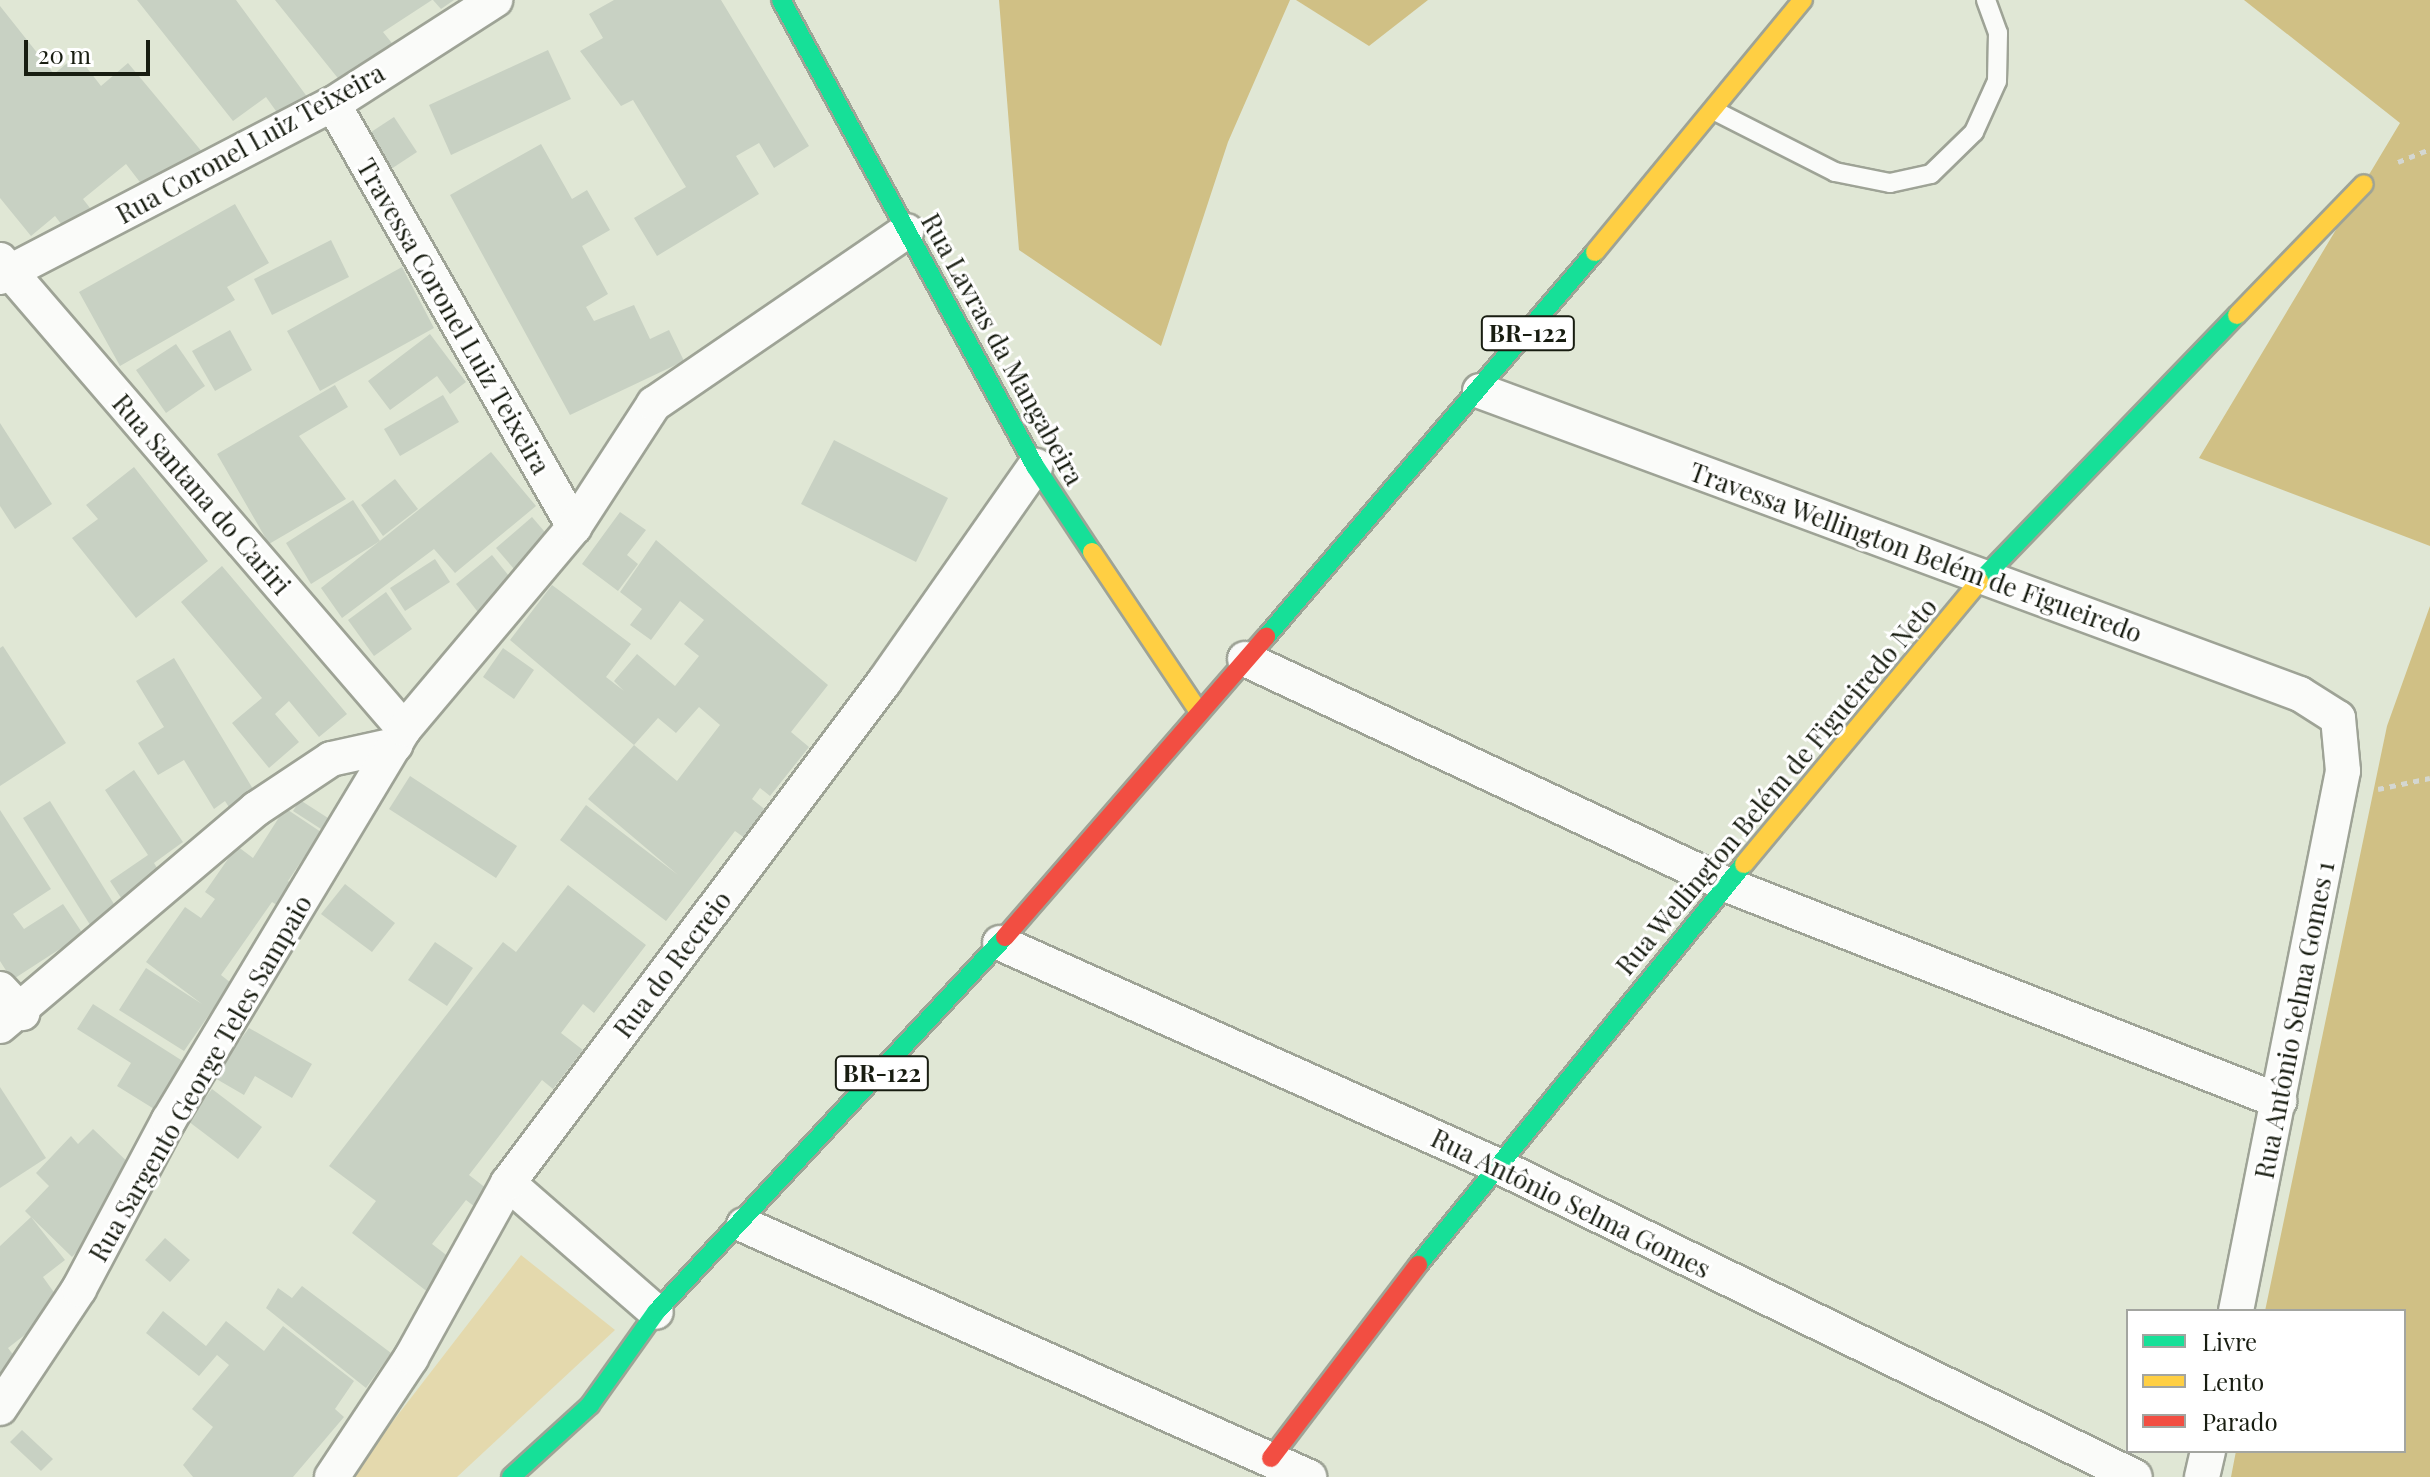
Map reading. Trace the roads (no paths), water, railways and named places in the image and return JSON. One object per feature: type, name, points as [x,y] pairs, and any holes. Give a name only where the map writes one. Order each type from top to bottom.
[{"type":"main road","name":"Rua Lavras da Mangabeira","points":[[781,0],[1035,466],[1199,712]]},
{"type":"main road","name":"BR-122","points":[[511,1477],[590,1405],[656,1312],[744,1225],[1000,943],[1480,391],[1803,0]]},
{"type":"main road","name":"Rua Wellington Belém de Figueiredo Neto","points":[[1271,1458],[1494,1164],[1730,886],[1983,577],[2364,184]]},
{"type":"street","name":"Rua Coronel Luiz Teixeira","points":[[3,269],[333,104],[495,0]]},
{"type":"street","name":"Travessa Coronel Luiz Teixeira","points":[[333,104],[574,527]]},
{"type":"street","name":"Rua Sargento George Teles Sampaio","points":[[0,1408],[79,1289],[169,1120],[399,737],[574,527],[654,404],[907,231]]},
{"type":"street","name":"Rua Santana do Cariri","points":[[3,269],[399,737]]},
{"type":"street","name":"Travessa Wellington Belém de Figueiredo","points":[[1480,391],[2300,694],[2343,728]]},
{"type":"street","name":"Rua do Recreio","points":[[332,1477],[411,1358],[508,1183],[884,682],[1035,466]]},
{"type":"street","points":[[1245,659],[1730,886],[2279,1101]]},
{"type":"street","name":"Rua Antônio Selma Gomes 1","points":[[2236,1309],[2338,798],[2343,728]]},
{"type":"street","points":[[7,1009],[256,809],[331,759],[399,737]]},
{"type":"street","name":"Rua Antônio Selma Gomes","points":[[1000,943],[1494,1164],[2135,1477]]},
{"type":"street","points":[[508,1183],[656,1312]]},
{"type":"street","points":[[744,1225],[1309,1477]]},
{"type":"street","points":[[2202,1477],[2208,1453]]},
{"type":"lane","points":[[1713,110],[1835,172],[1890,183],[1931,174],[1974,132],[1997,81],[1998,33],[1986,0]]}]
